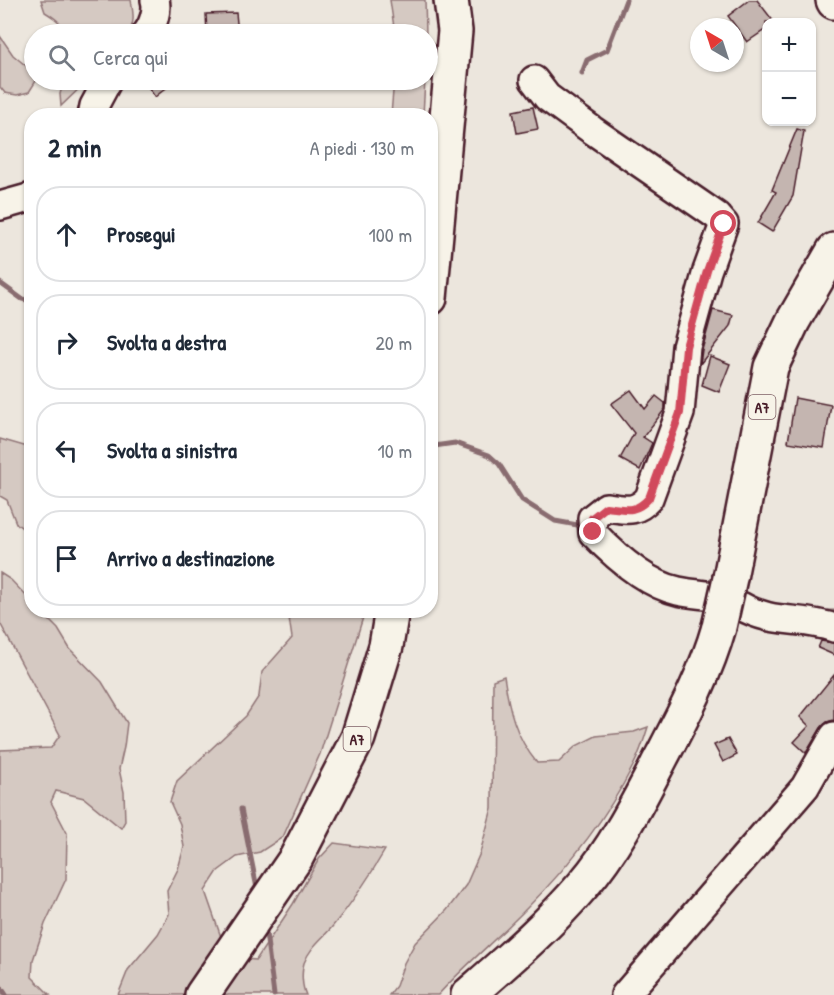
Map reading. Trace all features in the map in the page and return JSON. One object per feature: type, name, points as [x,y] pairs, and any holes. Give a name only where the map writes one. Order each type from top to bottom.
[{"type":"highway","points":[[438,213],[455,32],[452,0]]},
{"type":"highway","name":"A7","points":[[468,995],[556,915],[603,859],[626,821],[710,660],[724,602],[771,367],[792,321],[834,250]]},
{"type":"highway","name":"A7","points":[[202,995],[296,858],[358,738],[387,646],[391,618]]},
{"type":"street","points":[[136,0],[139,24]]},
{"type":"street","points":[[152,24],[157,6],[155,0]]},
{"type":"street","points":[[534,80],[547,97],[556,104],[717,216],[724,224],[707,271],[686,347],[680,413],[649,498],[642,506],[633,510],[606,507],[592,518],[593,532],[616,554],[643,574],[676,591],[724,602],[767,618],[820,623],[834,628]]},
{"type":"street","points":[[94,108],[103,90]]},
{"type":"street","points":[[0,206],[24,199]]},
{"type":"street","points":[[625,995],[805,787],[834,736]]},
{"type":"shaded area","points":[[41,0],[131,0],[133,18],[132,24],[60,24],[45,12]]},
{"type":"shaded area","points":[[390,0],[425,0],[426,24],[394,24]]},
{"type":"shaded area","points":[[0,36],[13,55],[24,64],[24,90],[30,90],[17,95],[5,93],[0,87]]},
{"type":"shaded area","points":[[61,90],[78,90],[61,106]]},
{"type":"shaded area","points":[[393,90],[424,90],[423,108],[392,108]]},
{"type":"shaded area","points":[[0,439],[24,446],[24,529],[16,523],[7,500],[0,496]]},
{"type":"shaded area","points":[[0,573],[11,580],[24,594],[24,618],[47,618],[58,629],[70,649],[102,682],[127,723],[119,769],[124,792],[125,821],[121,828],[84,798],[56,791],[51,802],[67,833],[66,879],[45,924],[33,960],[32,977],[50,995],[0,995],[0,750],[51,748],[60,735],[0,623]]},
{"type":"shaded area","points":[[289,618],[363,618],[320,754],[283,837],[260,852],[237,857],[218,871],[205,891],[221,937],[232,958],[256,960],[319,859],[334,843],[385,850],[354,899],[307,957],[302,975],[306,995],[118,995],[128,970],[158,934],[169,914],[167,891],[178,869],[184,847],[180,824],[170,802],[177,781],[246,716],[259,696],[262,672],[292,638]]},
{"type":"shaded area","points":[[504,676],[508,700],[518,733],[537,763],[559,762],[576,746],[596,736],[634,732],[648,727],[642,746],[611,805],[586,841],[543,892],[516,919],[438,995],[389,995],[396,986],[404,963],[415,943],[447,910],[466,885],[480,853],[492,808],[493,680]]},
{"type":"building","points":[[749,0],[757,0],[771,18],[762,18],[762,32],[747,42],[744,38],[744,18],[729,18],[728,16]]},
{"type":"building","points":[[236,13],[237,24],[206,24],[206,14]]},
{"type":"building","points":[[150,90],[164,90],[155,97]]},
{"type":"building","points":[[533,107],[538,129],[517,133],[513,111]]},
{"type":"building","points":[[797,129],[804,131],[793,196],[772,232],[758,223],[776,192],[772,190]]},
{"type":"building","points":[[713,310],[733,315],[730,326],[700,364],[702,350]]},
{"type":"building","points":[[710,356],[730,364],[719,392],[702,385]]},
{"type":"building","points":[[631,390],[645,409],[656,396],[665,403],[665,409],[643,437],[652,443],[640,470],[620,459],[634,433],[611,404]]},
{"type":"building","points":[[795,398],[831,405],[824,448],[788,442]]},
{"type":"building","points":[[821,641],[834,643],[834,655],[818,648]]},
{"type":"building","points":[[834,675],[834,720],[827,722],[821,728],[806,753],[794,742],[809,726],[800,717]]},
{"type":"building","points":[[728,739],[737,755],[723,762],[714,745]]},
{"type":"waterway","points":[[582,73],[587,60],[607,50],[626,0]]},
{"type":"waterway","points":[[0,283],[24,299]]},
{"type":"waterway","points":[[438,445],[455,443],[489,455],[499,464],[522,500],[555,521],[583,526]]},
{"type":"waterway","points":[[823,612],[834,612]]},
{"type":"waterway","points":[[241,809],[258,893]]},
{"type":"waterway","points":[[265,925],[274,995]]},
{"type":"waterway","points":[[0,986],[6,995]]},
{"type":"route","points":[[593,532],[592,518],[599,511],[606,507],[633,510],[642,506],[649,498],[680,413],[686,347],[707,271],[724,224]]}]
